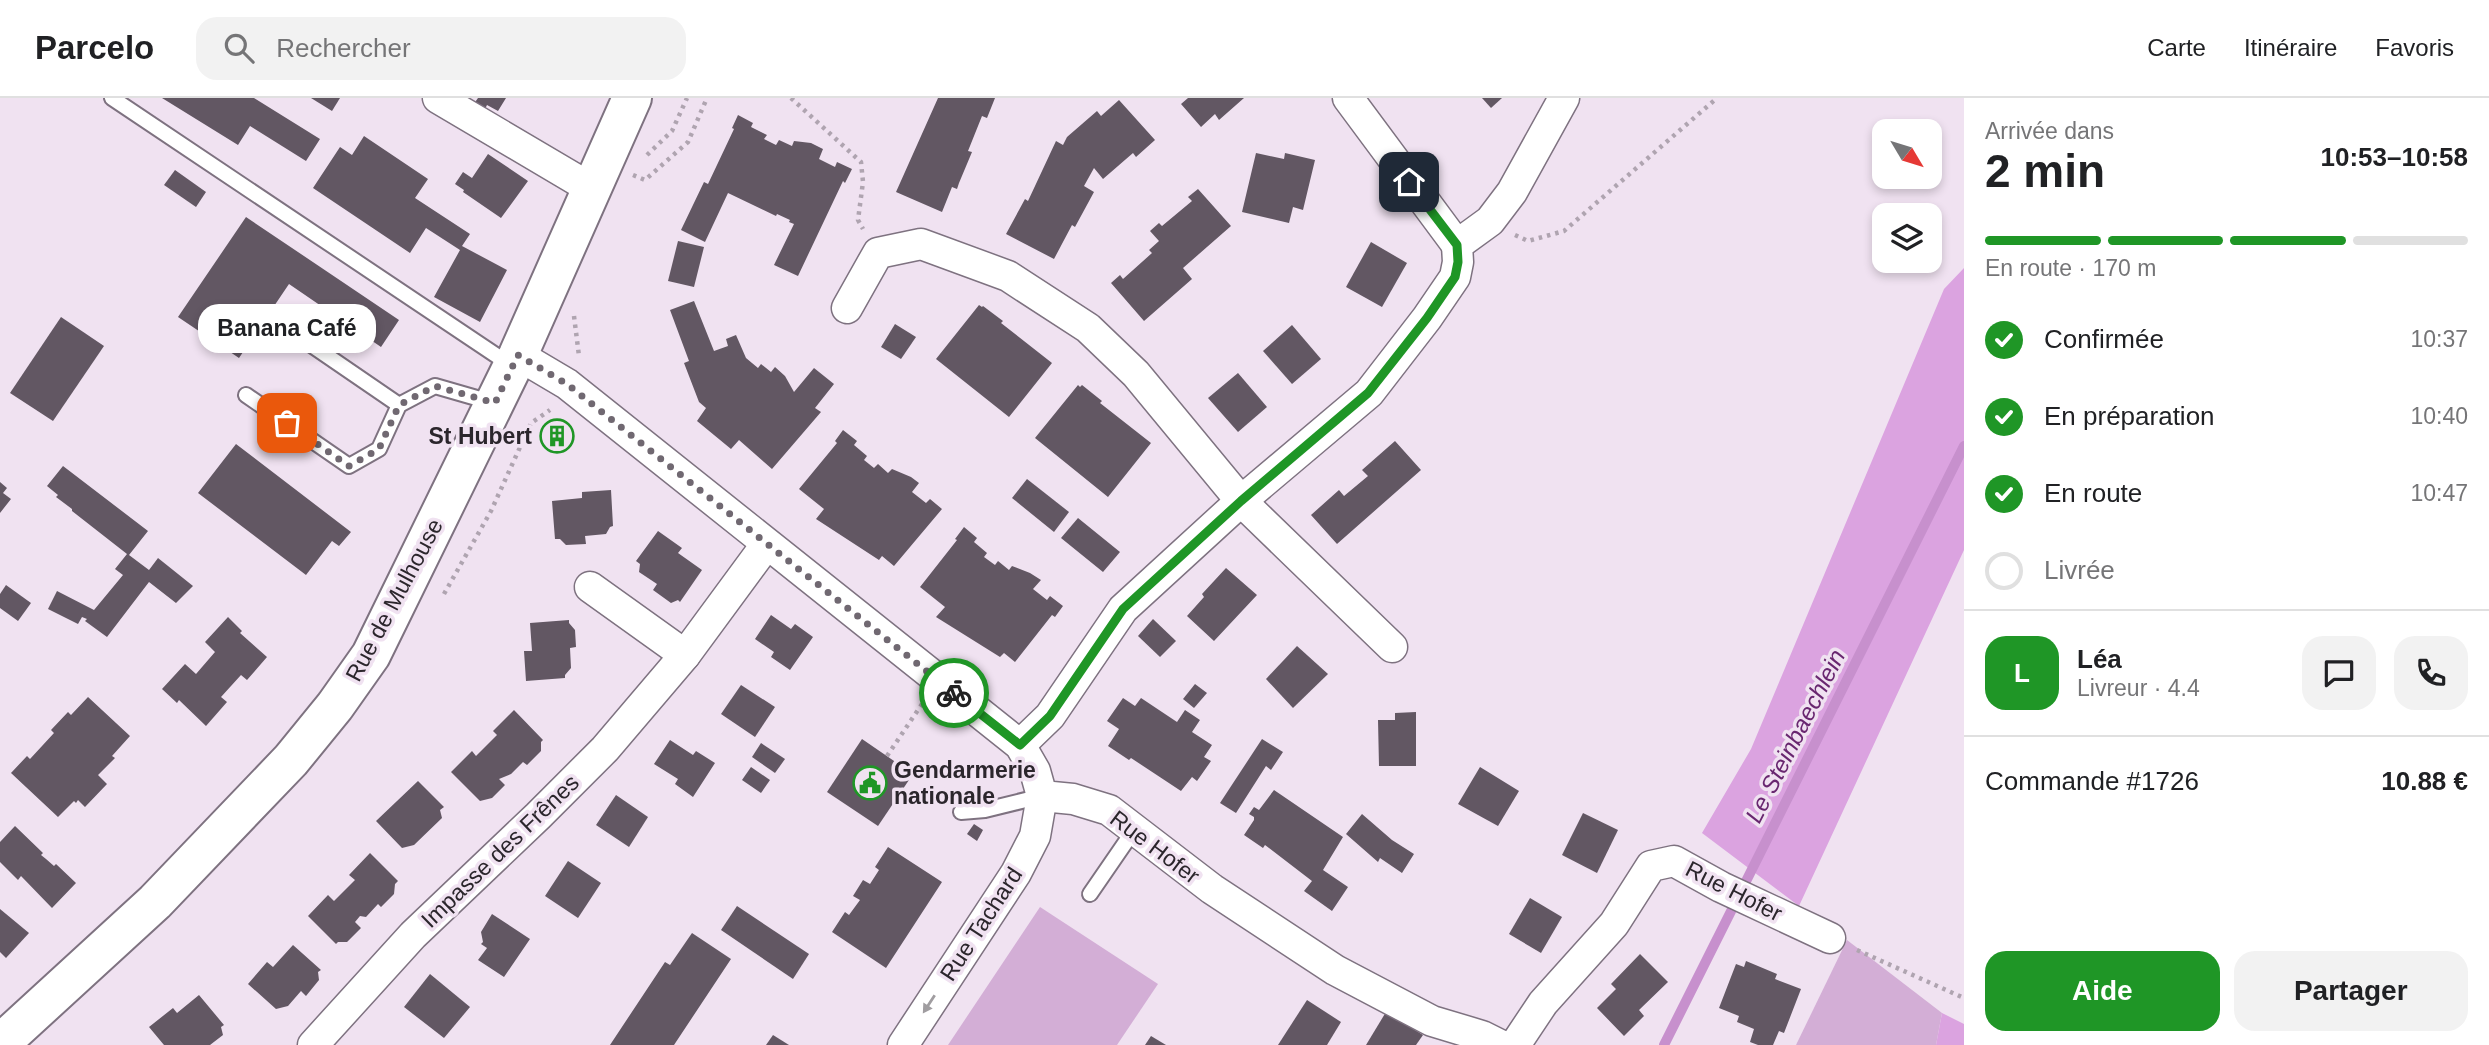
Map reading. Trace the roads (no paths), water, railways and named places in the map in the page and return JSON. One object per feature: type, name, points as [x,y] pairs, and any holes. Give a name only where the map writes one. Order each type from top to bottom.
[{"type":"main road","name":"Rue de Mulhouse","points":[[0,1044],[155,902],[291,760],[335,706],[371,655],[495,403],[632,98]]},
{"type":"street","points":[[438,98],[598,175]]},
{"type":"street","points":[[1020,745],[1050,716],[1123,609],[1241,501],[1368,393],[1427,318],[1455,277],[1457,245],[1348,98]]},
{"type":"street","points":[[1457,245],[1490,220],[1512,192],[1564,98]]},
{"type":"street","points":[[847,308],[878,253],[921,244],[1008,276],[1088,328],[1136,374],[1241,501],[1391,647]]},
{"type":"street","points":[[515,360],[567,384],[766,545],[933,689],[1020,745],[1035,771],[1042,796]]},
{"type":"street","name":"Impasse des Frênes","points":[[313,1045],[413,935],[605,749],[685,654],[766,545]]},
{"type":"street","points":[[590,587],[685,654]]},
{"type":"street","name":"Rue Hofer","points":[[1042,796],[1073,799],[1109,810],[1212,889],[1335,970],[1432,1021],[1482,1036],[1500,1045]]},
{"type":"street","name":"Rue Tachard","points":[[903,1045],[1016,873],[1035,836],[1042,796]]},
{"type":"street","name":"Rue Hofer","points":[[1515,1045],[1543,1003],[1614,924],[1651,866],[1675,861],[1721,887],[1830,938]]},
{"type":"lane","points":[[112,98],[515,360]]},
{"type":"lane","points":[[291,331],[399,405]]},
{"type":"lane","points":[[246,395],[349,466],[379,449],[399,405],[435,386],[495,403]]},
{"type":"lane","points":[[961,813],[1042,796]]},
{"type":"lane","points":[[1090,894],[1134,830]]},
{"type":"waterway","name":"Le Steinbaechlein","points":[[1664,1045],[1964,446]]},
{"type":"place","name":"Banana Café","points":[[287,423]]},
{"type":"place","name":"St Hubert","points":[[557,436]]},
{"type":"place","name":"Gendarmerie nationale","points":[[870,783]]}]
